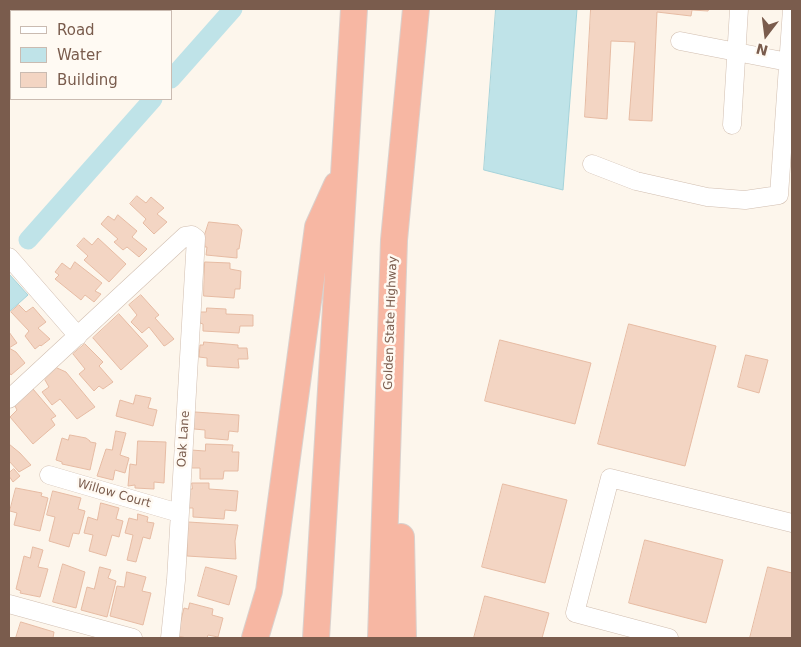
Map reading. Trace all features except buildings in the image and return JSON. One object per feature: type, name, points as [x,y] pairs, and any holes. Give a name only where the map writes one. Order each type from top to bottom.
[{"type":"highway","points":[[316,638],[354,9]]},
{"type":"highway","name":"Golden State Highway","points":[[381,638],[394,240],[416,9]]},
{"type":"highway","points":[[255,638],[269,591],[318,227],[343,171]]},
{"type":"highway","points":[[394,240],[403,638]]},
{"type":"street","points":[[732,125],[740,9]]},
{"type":"street","points":[[592,164],[636,181],[707,197],[745,200],[779,195],[790,80],[788,62],[792,9]]},
{"type":"street","points":[[680,41],[788,62]]},
{"type":"street","name":"Oak Lane","points":[[9,399],[191,238],[176,580],[170,638]]},
{"type":"street","points":[[9,257],[78,336]]},
{"type":"street","name":"Willow Court","points":[[49,475],[179,513]]},
{"type":"street","points":[[669,638],[575,613],[610,478],[792,523]]},
{"type":"street","points":[[9,604],[133,638]]},
{"type":"water","points":[[496,9],[577,9],[563,190],[484,170]]},
{"type":"water","points":[[9,274],[28,295],[9,312]]},
{"type":"waterway","points":[[172,78],[233,9]]},
{"type":"waterway","points":[[28,240],[152,100]]}]
